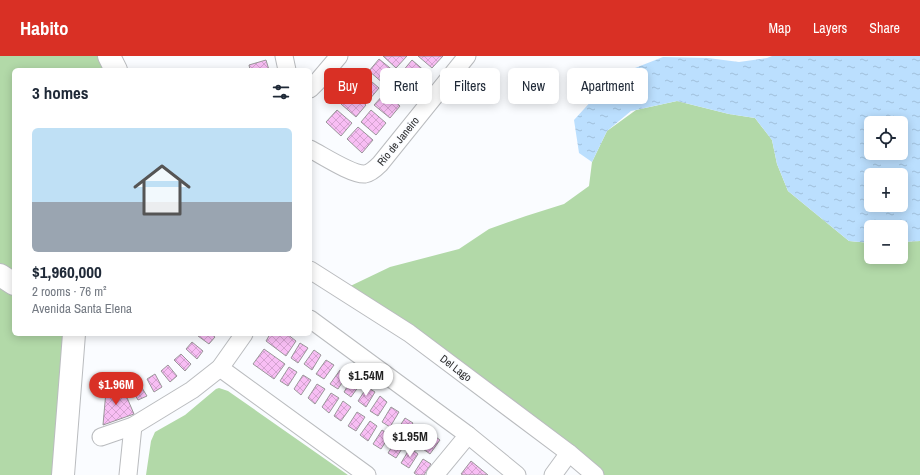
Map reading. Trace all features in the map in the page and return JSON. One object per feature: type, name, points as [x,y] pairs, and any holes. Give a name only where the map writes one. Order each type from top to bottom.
[{"type":"street","points":[[109,56],[115,68]]},
{"type":"street","points":[[284,56],[287,68]]},
{"type":"street","points":[[312,87],[338,56]]},
{"type":"street","name":"Río de Janeiro","points":[[312,150],[350,171],[364,174],[370,172],[380,164],[467,56]]},
{"type":"street","name":"Del Lago","points":[[312,271],[409,333],[596,475]]},
{"type":"street","points":[[0,275],[12,283]]},
{"type":"street","points":[[312,320],[468,435],[517,475]]},
{"type":"street","points":[[63,475],[74,336]]},
{"type":"street","points":[[101,437],[134,426],[192,390],[220,368],[243,336]]},
{"type":"street","points":[[220,368],[367,475]]},
{"type":"street","points":[[128,475],[134,426]]},
{"type":"street","points":[[435,475],[468,435]]},
{"type":"street","points":[[553,475],[569,453]]},
{"type":"green space","points":[[0,56],[109,56],[115,68],[12,68],[12,336],[74,336],[63,475],[0,475]]},
{"type":"green space","points":[[677,101],[729,114],[755,118],[772,140],[777,164],[788,191],[849,241],[864,242],[864,264],[908,264],[908,242],[920,241],[920,475],[595,475],[342,290],[390,267],[459,249],[489,229],[564,204],[589,186],[592,162],[607,131],[636,110]]},
{"type":"green space","points":[[219,388],[228,391],[348,475],[146,475],[151,441],[155,432],[185,415]]},
{"type":"water","points":[[772,56],[920,56],[920,241],[908,242],[908,220],[864,220],[864,242],[849,241],[788,191],[777,164],[772,140],[755,118],[729,114],[677,101],[631,111],[607,131],[592,162],[579,153],[574,120],[589,104],[648,104],[648,68],[635,68],[663,57],[708,58],[739,62]]},
{"type":"building","points":[[383,56],[407,56],[396,68]]},
{"type":"building","points":[[418,56],[443,56],[432,68]]},
{"type":"building","points":[[379,59],[390,68],[380,68],[380,81],[372,74],[372,68]]},
{"type":"building","points":[[266,60],[268,68],[250,68],[249,65]]},
{"type":"building","points":[[412,60],[421,68],[405,68]]},
{"type":"building","points":[[372,82],[379,88],[372,96]]},
{"type":"building","points":[[380,98],[380,104],[398,104],[400,106],[390,118],[374,105]]},
{"type":"building","points":[[341,104],[365,104],[366,105],[356,117]]},
{"type":"building","points":[[337,110],[352,123],[341,136],[326,122]]},
{"type":"building","points":[[371,110],[386,123],[376,135],[361,122]]},
{"type":"building","points":[[358,127],[373,140],[362,153],[347,139]]},
{"type":"building","points":[[198,336],[215,337],[209,344]]},
{"type":"building","points":[[269,336],[290,336],[296,341],[286,356],[266,341]]},
{"type":"building","points":[[192,342],[203,351],[197,359],[186,349]]},
{"type":"building","points":[[300,343],[308,348],[298,363],[291,358]]},
{"type":"building","points":[[264,349],[285,364],[274,379],[253,364]]},
{"type":"building","points":[[314,350],[321,355],[312,370],[304,364]]},
{"type":"building","points":[[181,354],[191,364],[185,371],[174,360]]},
{"type":"building","points":[[326,360],[334,365],[324,379],[316,374]]},
{"type":"building","points":[[168,365],[177,376],[170,382],[161,371]]},
{"type":"building","points":[[289,367],[297,372],[288,386],[280,381]]},
{"type":"building","points":[[340,370],[347,375],[338,389],[330,384]]},
{"type":"building","points":[[155,374],[162,387],[154,392],[147,379]]},
{"type":"building","points":[[303,375],[311,380],[301,395],[294,389]]},
{"type":"building","points":[[353,377],[361,383],[351,397],[344,392]]},
{"type":"building","points":[[139,383],[147,396],[138,400],[131,388]]},
{"type":"building","points":[[317,384],[325,389],[315,404],[308,398]]},
{"type":"building","points":[[122,386],[134,414],[103,425],[106,391]]},
{"type":"building","points":[[367,387],[375,392],[366,407],[358,401]]},
{"type":"building","points":[[331,393],[339,398],[329,413],[322,407]]},
{"type":"building","points":[[380,396],[387,402],[378,416],[370,411]]},
{"type":"building","points":[[343,401],[351,407],[341,421],[334,416]]},
{"type":"building","points":[[391,407],[399,412],[390,427],[382,422]]},
{"type":"building","points":[[357,412],[365,417],[356,431],[348,426]]},
{"type":"building","points":[[405,418],[413,423],[403,437],[396,432]]},
{"type":"building","points":[[370,421],[377,426],[368,441],[360,435]]},
{"type":"building","points":[[420,425],[428,430],[418,444],[411,439]]},
{"type":"building","points":[[382,430],[390,435],[381,449],[373,444]]},
{"type":"building","points":[[432,434],[440,440],[430,454],[423,449]]},
{"type":"building","points":[[397,439],[405,444],[396,458],[388,453]]},
{"type":"building","points":[[410,448],[418,454],[409,468],[401,463]]},
{"type":"building","points":[[423,459],[431,464],[424,475],[417,475],[414,473]]},
{"type":"building","points":[[471,461],[488,475],[461,474]]}]
